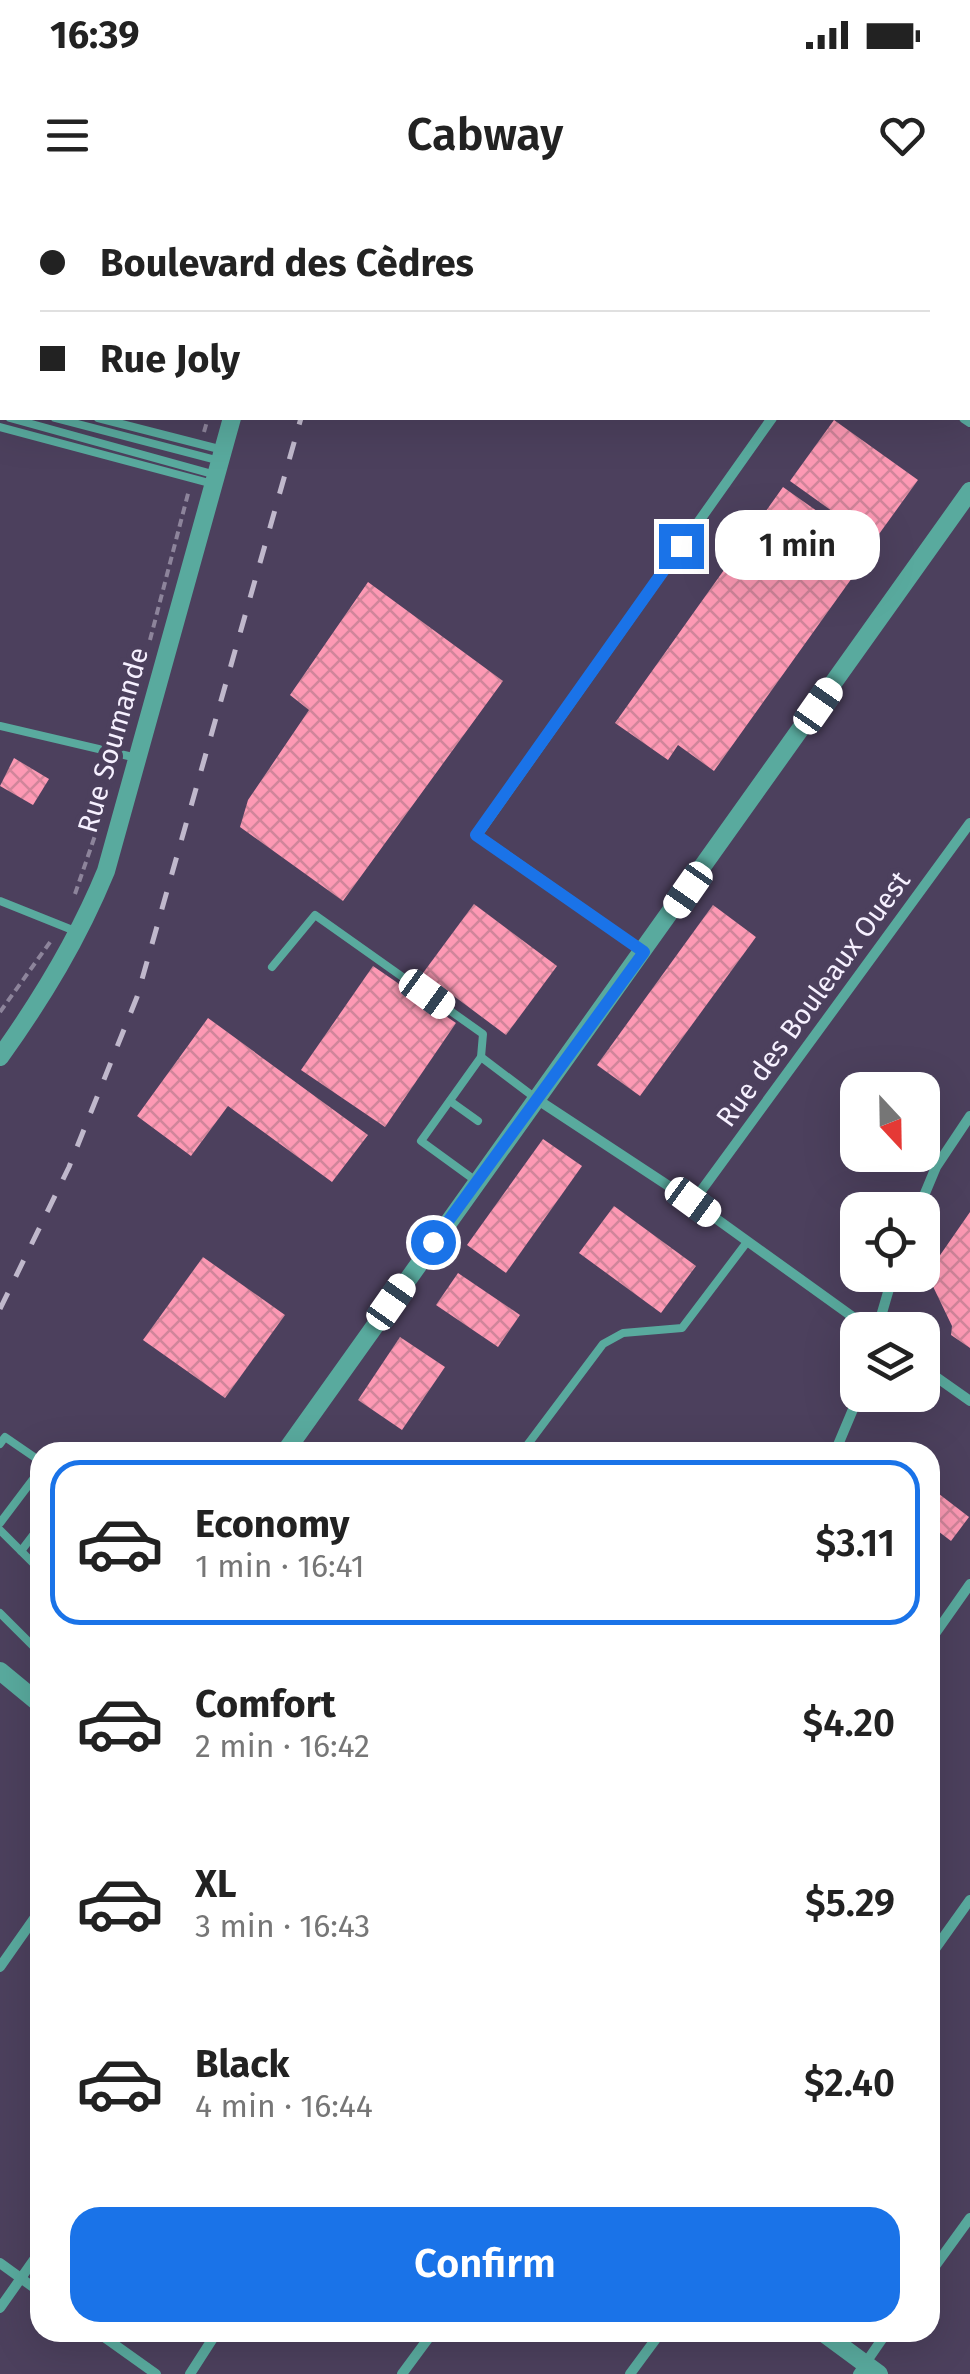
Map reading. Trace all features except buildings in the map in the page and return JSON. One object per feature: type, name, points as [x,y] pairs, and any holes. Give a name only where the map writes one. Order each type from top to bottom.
[{"type":"street","name":"Rue Soumande","points":[[0,1057],[47,992],[80,934],[106,871],[231,420]]},
{"type":"street","points":[[644,952],[476,835],[771,420]]},
{"type":"street","points":[[292,1442],[970,490]]},
{"type":"street","name":"Rue des Bouleaux Ouest","points":[[693,1202],[970,823]]},
{"type":"street","points":[[534,1098],[693,1202],[848,1312]]},
{"type":"street","points":[[926,1192],[936,1167],[970,1116]]},
{"type":"street","points":[[940,1380],[970,1402]]},
{"type":"street","points":[[839,1442],[852,1412]]},
{"type":"street","points":[[940,1627],[970,1584]]},
{"type":"street","points":[[0,1671],[30,1696]]},
{"type":"street","points":[[940,1942],[970,1900]]},
{"type":"street","points":[[0,1967],[30,1924]]},
{"type":"street","points":[[940,2259],[970,2218]]},
{"type":"street","points":[[0,2264],[30,2285]]},
{"type":"street","points":[[0,2308],[30,2265]]},
{"type":"street","points":[[111,2342],[156,2374]]},
{"type":"street","points":[[190,2374],[211,2342]]},
{"type":"street","points":[[402,2374],[426,2342]]},
{"type":"street","points":[[630,2374],[654,2342]]},
{"type":"street","points":[[834,2342],[867,2371],[883,2342]]},
{"type":"lane","points":[[18,420],[218,468]]},
{"type":"lane","points":[[61,420],[218,468]]},
{"type":"lane","points":[[106,420],[201,445],[218,468]]},
{"type":"lane","points":[[0,427],[192,478],[218,468]]},
{"type":"lane","points":[[0,726],[137,758]]},
{"type":"lane","points":[[0,901],[80,934]]},
{"type":"lane","points":[[272,967],[315,914],[483,1034],[481,1056],[421,1140],[476,1182]]},
{"type":"lane","points":[[481,1056],[534,1098]]},
{"type":"lane","points":[[450,1100],[478,1121]]},
{"type":"lane","points":[[530,1442],[603,1344],[623,1333],[682,1328],[748,1242]]},
{"type":"lane","points":[[0,1444],[5,1437],[30,1454]]},
{"type":"lane","points":[[30,1484],[0,1526],[30,1560]]},
{"type":"lane","points":[[20,1551],[30,1538]]},
{"type":"lane","points":[[0,1613],[30,1643]]},
{"type":"path","points":[[201,445],[207,420]]},
{"type":"path","points":[[149,644],[192,478]]},
{"type":"path","points":[[98,826],[104,808]]},
{"type":"railway","points":[[0,1309],[69,1167],[137,997],[300,420]]},
{"type":"route","points":[[433,1242],[534,1098],[644,952],[476,835],[681,546]]}]
